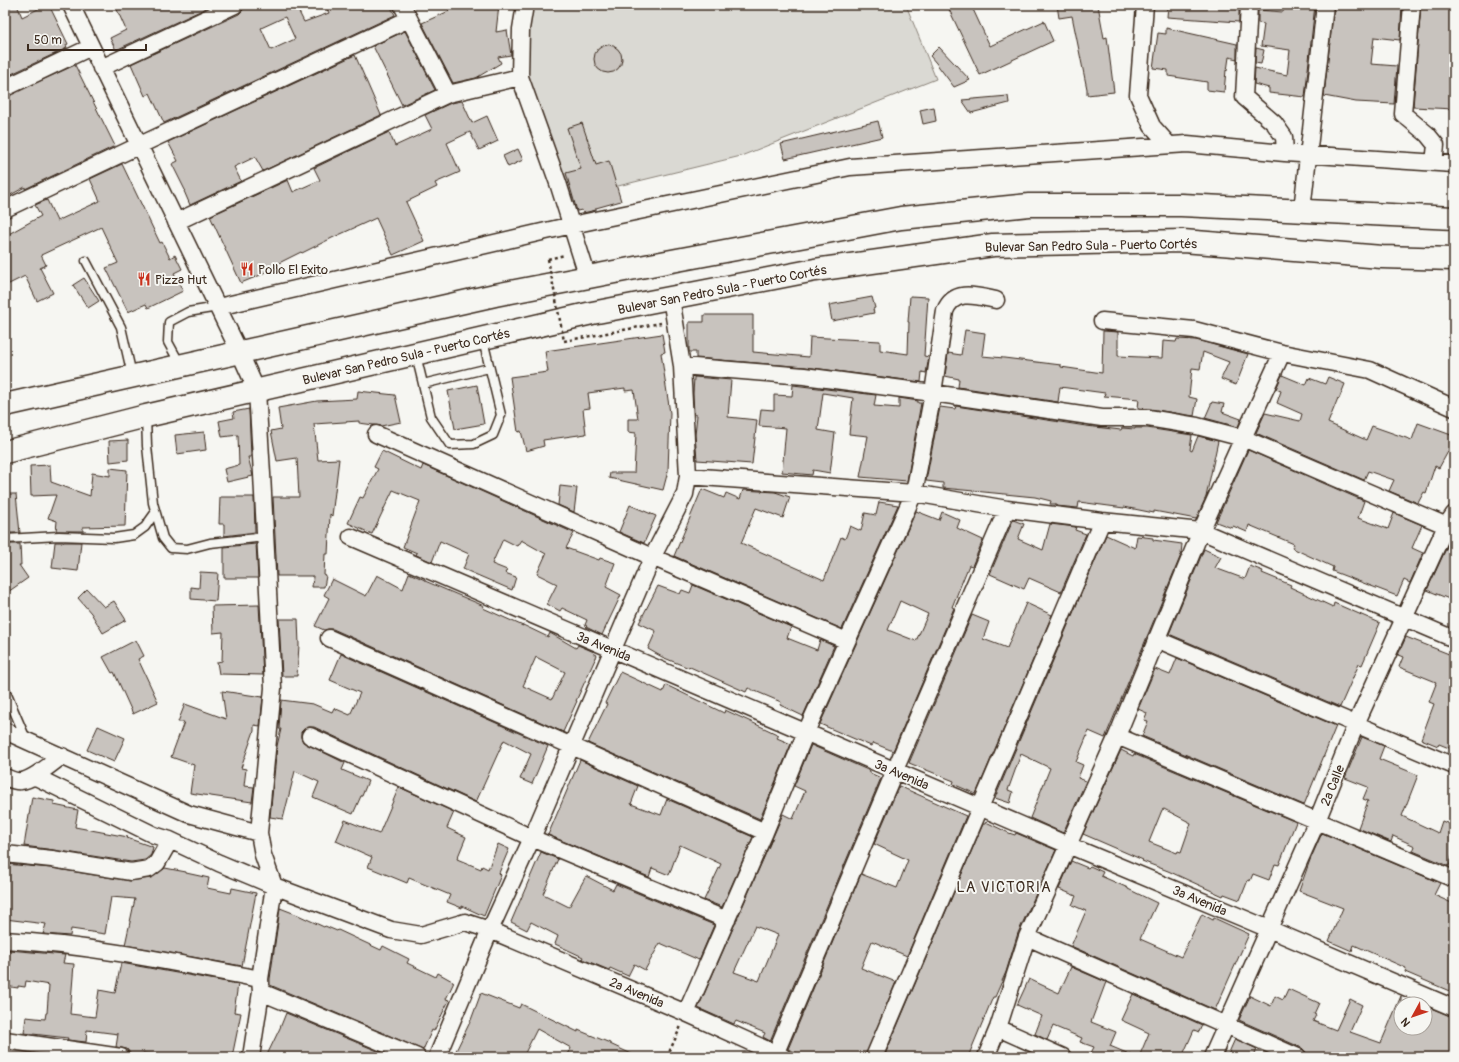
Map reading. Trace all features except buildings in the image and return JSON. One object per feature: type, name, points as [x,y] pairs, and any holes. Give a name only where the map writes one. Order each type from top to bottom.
[{"type":"highway","points":[[5,405],[180,364],[495,295],[901,218],[1029,205],[1181,205],[1454,218]]},
{"type":"highway","name":"Bulevar San Pedro Sula - Puerto Cortés","points":[[5,452],[146,416],[592,313],[815,270],[993,245],[1183,241],[1382,257],[1454,260]]},
{"type":"street","points":[[71,5],[140,145],[257,391],[272,688],[259,833],[263,854],[274,886],[251,1057]]},
{"type":"street","points":[[101,68],[235,5]]},
{"type":"street","points":[[402,5],[448,94]]},
{"type":"street","points":[[525,5],[521,29],[520,77],[572,225],[588,278]]},
{"type":"street","points":[[1145,5],[1138,95],[1152,126],[1169,145]]},
{"type":"street","points":[[1249,5],[1244,97],[1274,123],[1284,137],[1285,153]]},
{"type":"street","points":[[1302,210],[1325,5]]},
{"type":"street","points":[[1412,5],[1403,114],[1427,134],[1436,145],[1434,163]]},
{"type":"street","points":[[5,209],[409,19]]},
{"type":"street","points":[[5,88],[91,47]]},
{"type":"street","points":[[176,222],[448,94],[520,77]]},
{"type":"street","points":[[218,307],[572,225],[850,166],[1188,144],[1308,155],[1454,164]]},
{"type":"street","points":[[686,1013],[765,832],[806,732],[914,493],[933,393],[947,305],[958,297],[972,295],[996,300]]},
{"type":"street","points":[[437,1057],[490,930],[532,838],[652,557],[685,494],[688,476],[682,366],[671,298]]},
{"type":"street","points":[[1102,321],[1194,330],[1282,353],[1370,370],[1454,408]]},
{"type":"street","points":[[986,1057],[998,1028],[1027,937],[1117,736],[1201,531],[1242,438],[1282,353]]},
{"type":"street","points":[[682,366],[804,376],[1102,418],[1148,418],[1197,426],[1242,438],[1451,523]]},
{"type":"street","points":[[376,434],[652,557],[847,641]]},
{"type":"street","points":[[688,476],[914,493],[1007,509],[1102,522],[1201,531],[1454,639]]},
{"type":"street","points":[[777,1056],[895,770],[1007,509]]},
{"type":"street","points":[[874,1057],[1102,522]]},
{"type":"street","name":"2a Calle","points":[[1212,1057],[1317,821],[1356,724],[1451,523]]},
{"type":"street","name":"3a Avenida","points":[[351,537],[981,808],[1454,1008]]},
{"type":"street","points":[[329,638],[765,832]]},
{"type":"street","points":[[1156,639],[1454,766]]},
{"type":"street","points":[[5,731],[189,814],[259,833]]},
{"type":"street","points":[[310,736],[532,838],[727,920]]},
{"type":"street","points":[[1117,736],[1454,879]]},
{"type":"street","points":[[5,777],[12,780],[21,781],[34,776],[62,756]]},
{"type":"street","name":"2a Avenida","points":[[34,776],[154,836],[170,840],[219,863],[274,886],[391,930],[421,935],[466,922],[490,930],[686,1013],[777,1056]]},
{"type":"street","points":[[5,854],[52,859],[130,872],[149,869],[157,863],[170,840]]},
{"type":"street","points":[[1027,937],[1298,1057]]},
{"type":"street","points":[[5,940],[111,952],[223,971],[261,985],[416,1057]]},
{"type":"street","points":[[998,1028],[1063,1057]]},
{"type":"street","points":[[5,1040],[121,1057]]},
{"type":"lane","points":[[86,261],[121,327],[132,376]]},
{"type":"lane","points":[[180,364],[168,342],[168,322],[188,312],[218,307]]},
{"type":"lane","points":[[415,354],[431,417],[450,445],[474,444],[493,435],[501,415],[482,339]]},
{"type":"lane","points":[[423,384],[490,368]]},
{"type":"lane","points":[[146,416],[147,446],[155,513],[163,538],[171,548],[187,549],[210,543],[265,537]]},
{"type":"lane","points":[[5,539],[59,536],[114,538],[134,535],[145,527],[155,513]]},
{"type":"lane","points":[[5,690],[27,740]]},
{"type":"path","points":[[567,255],[548,259],[564,340],[675,320]]},
{"type":"path","points":[[668,1057],[686,1013]]},
{"type":"shaded area","points":[[530,5],[681,5],[684,11],[699,5],[906,5],[936,79],[741,156],[569,198],[527,85],[525,49]]},
{"type":"place","name":"Pollo El Exito","points":[[247,269]]},
{"type":"place","name":"Pizza Hut","points":[[144,279]]},
{"type":"district","name":"LA VICTORIA","points":[[1004,887]]}]
